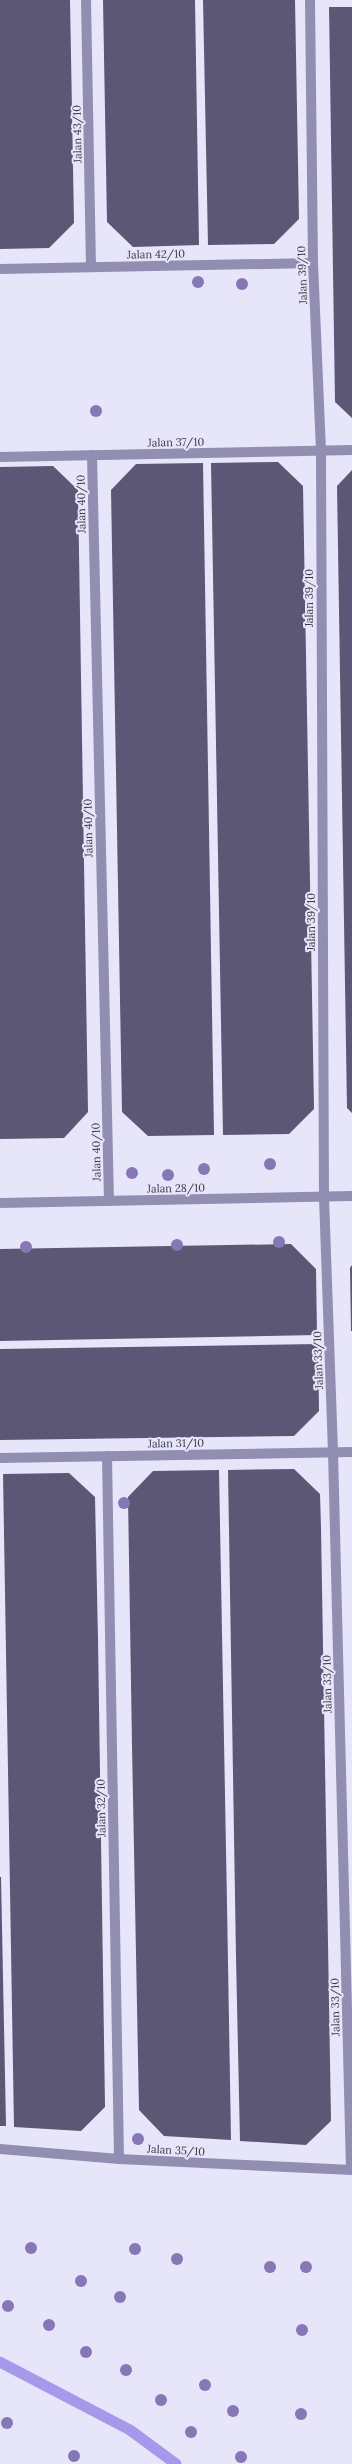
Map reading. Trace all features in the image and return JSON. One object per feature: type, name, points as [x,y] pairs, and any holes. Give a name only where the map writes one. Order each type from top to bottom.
[{"type":"street","name":"Jalan 43/10","points":[[86,0],[91,267]]},
{"type":"street","name":"Jalan 39/10","points":[[310,0],[313,264],[321,451],[324,1197]]},
{"type":"street","name":"Jalan 42/10","points":[[0,269],[313,264]]},
{"type":"street","name":"Jalan 37/10","points":[[0,457],[352,450]]},
{"type":"street","name":"Jalan 40/10","points":[[92,455],[109,1201]]},
{"type":"street","name":"Jalan 28/10","points":[[0,1203],[352,1196]]},
{"type":"street","name":"Jalan 33/10","points":[[324,1197],[333,1452],[352,2170]]},
{"type":"street","name":"Jalan 31/10","points":[[0,1458],[352,1452]]},
{"type":"street","name":"Jalan 32/10","points":[[107,1456],[119,2159]]},
{"type":"street","name":"Jalan 35/10","points":[[0,2149],[119,2159],[352,2170]]},
{"type":"building","points":[[0,0],[70,0],[74,223],[49,248],[0,249]]},
{"type":"building","points":[[103,0],[195,0],[199,245],[133,247],[107,222]]},
{"type":"building","points":[[203,0],[295,0],[299,219],[274,244],[208,245]]},
{"type":"building","points":[[329,7],[352,7],[352,418],[335,402]]},
{"type":"building","points":[[278,462],[303,486],[314,1109],[289,1134],[223,1135],[211,463]]},
{"type":"building","points":[[203,463],[214,1135],[148,1136],[122,1112],[111,490],[136,464]]},
{"type":"building","points":[[53,466],[78,490],[88,1112],[64,1138],[0,1139],[0,467]]},
{"type":"building","points":[[352,470],[352,1113],[347,1108],[337,486]]},
{"type":"building","points":[[291,1244],[316,1269],[317,1335],[0,1341],[0,1249]]},
{"type":"building","points":[[352,1265],[352,1331],[351,1331],[350,1268]]},
{"type":"building","points":[[318,1344],[319,1411],[294,1436],[0,1440],[0,1349]]},
{"type":"building","points":[[294,1469],[320,1494],[321,1528],[331,2121],[306,2145],[240,2141],[236,1957],[228,1470]]},
{"type":"building","points":[[219,1470],[231,2140],[164,2136],[139,2110],[132,1745],[128,1497],[153,1471]]},
{"type":"building","points":[[69,1473],[95,1497],[98,1639],[105,2107],[81,2131],[14,2127],[3,1474]]},
{"type":"building","points":[[1,1877],[6,2126],[0,2126]]},
{"type":"waterway","points":[[0,2362],[130,2430],[176,2464]]}]
